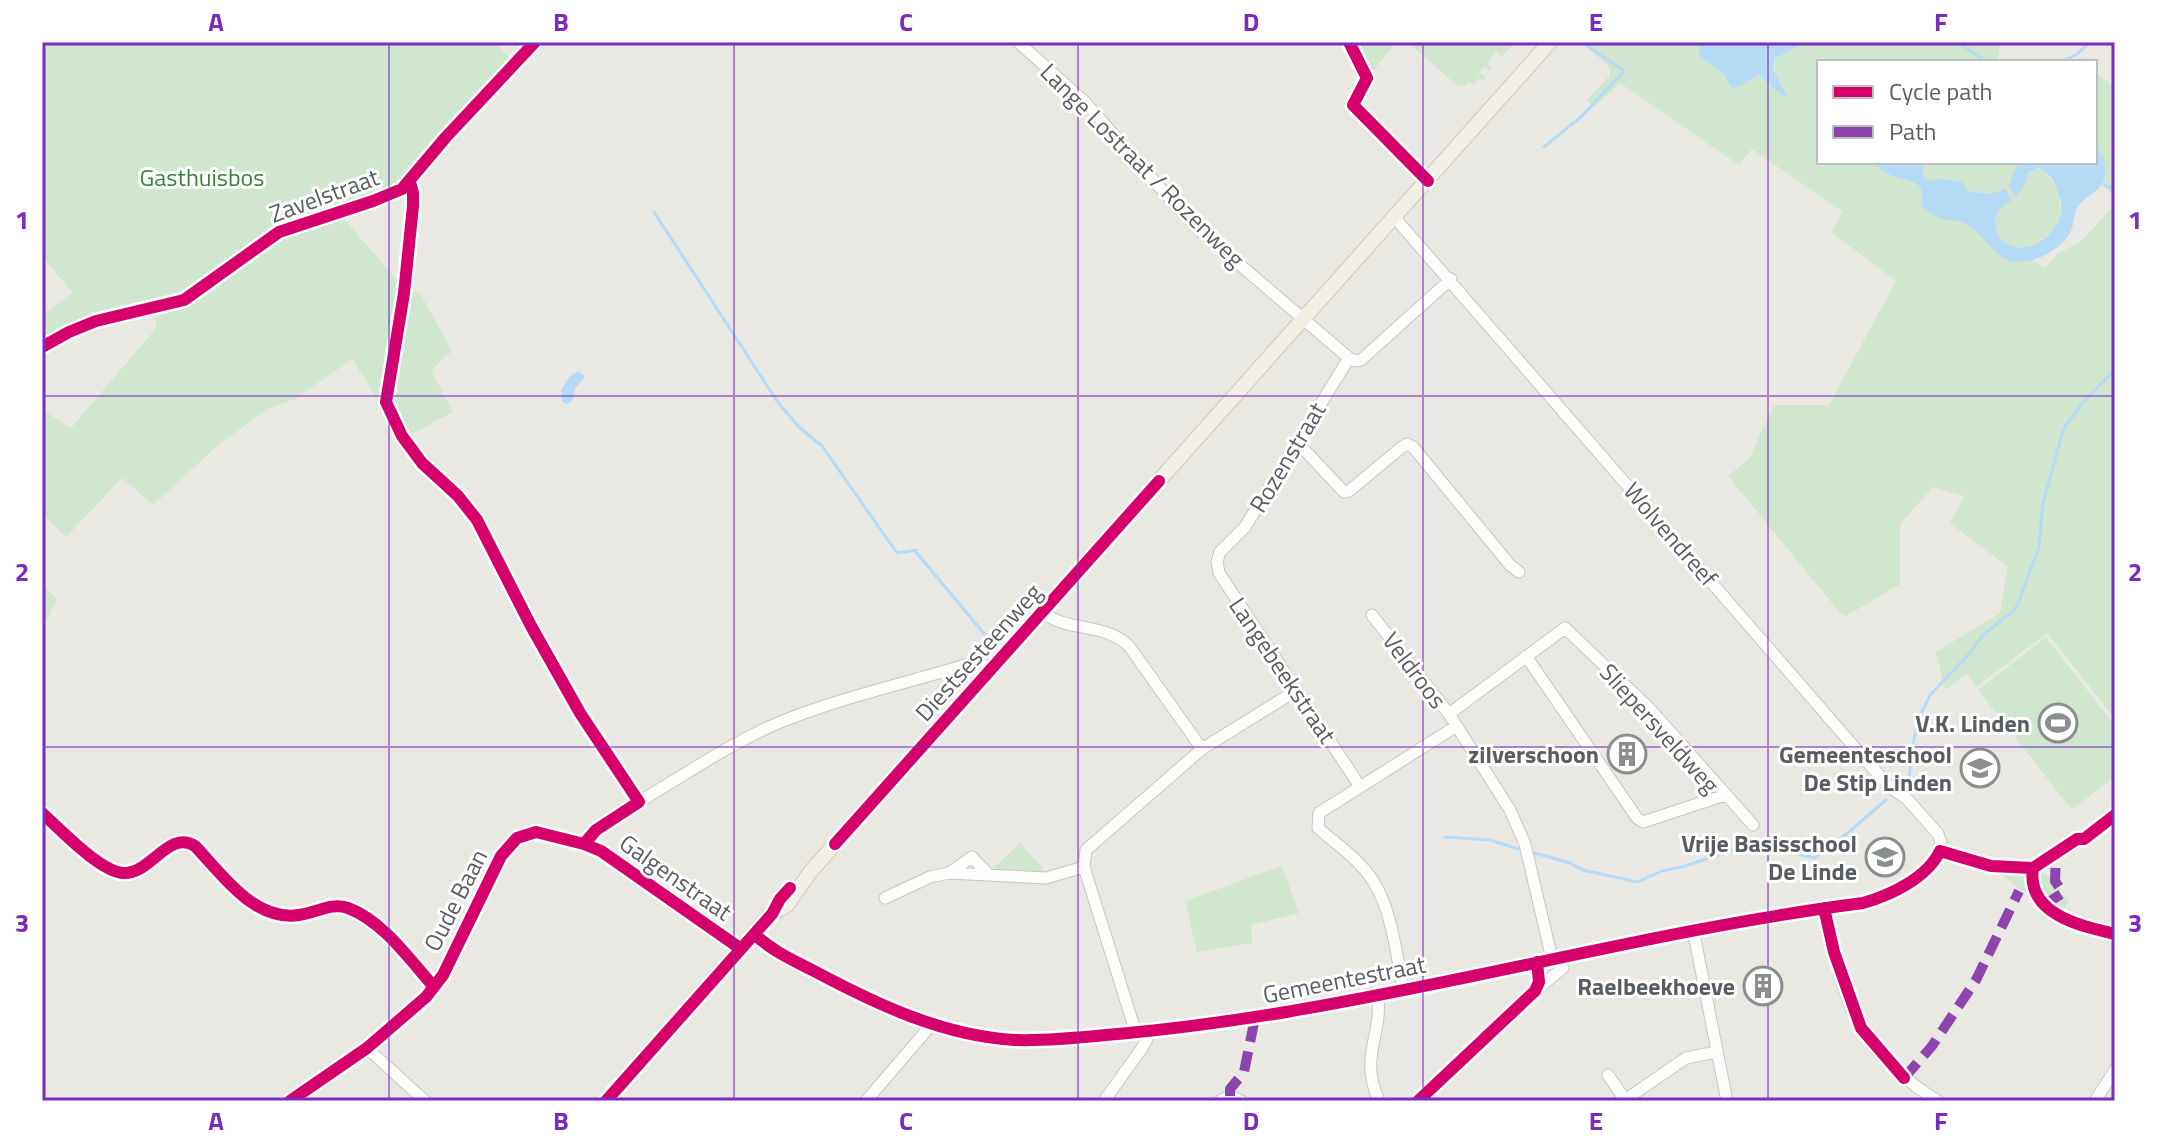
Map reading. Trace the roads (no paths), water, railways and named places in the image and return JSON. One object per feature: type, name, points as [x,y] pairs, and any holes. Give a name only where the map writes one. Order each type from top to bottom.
[{"type":"main road","name":"Diestsesteenweg","points":[[606,1101],[772,914],[787,905],[803,880],[1550,42]]},
{"type":"street","name":"Zavelstraat","points":[[42,347],[96,321],[184,300],[279,232],[389,196],[410,182],[446,137],[535,42]]},
{"type":"street","name":"Lange Lostraat / Rozenweg","points":[[1018,42],[1085,102],[1181,212],[1304,320]]},
{"type":"street","points":[[404,293],[413,206],[410,182]]},
{"type":"street","name":"Wolvendreef","points":[[1395,218],[1870,765],[1890,787],[1911,803],[1938,834],[1944,852]]},
{"type":"street","points":[[1304,320],[1349,358],[1361,360],[1451,279]]},
{"type":"street","name":"Rozenstraat","points":[[1220,552],[1245,527],[1349,358]]},
{"type":"street","points":[[1296,441],[1344,492],[1402,447],[1407,444],[1413,447],[1519,572]]},
{"type":"street","name":"Langebeekstraat","points":[[1220,552],[1217,562],[1219,573],[1359,785]]},
{"type":"street","points":[[1043,612],[1052,619],[1117,635],[1129,646],[1202,749]]},
{"type":"street","name":"Veldroos","points":[[1372,615],[1449,714],[1510,810],[1525,844],[1552,959]]},
{"type":"street","name":"Sliepersveldweg","points":[[1565,628],[1649,708],[1725,795],[1643,822],[1637,818],[1526,656],[1565,628]]},
{"type":"street","points":[[1449,714],[1526,656]]},
{"type":"street","points":[[584,844],[596,830],[639,802],[770,727],[978,661],[991,670]]},
{"type":"street","points":[[1104,1101],[1147,1039],[1084,867],[1086,850],[1202,749],[1297,690]]},
{"type":"street","points":[[1404,991],[1387,915],[1374,882],[1362,867],[1318,828],[1319,813],[1455,727]]},
{"type":"street","points":[[1725,795],[1753,825]]},
{"type":"street","points":[[42,813],[89,854],[118,872],[140,869],[174,844],[185,841],[195,846],[243,896],[275,913],[290,917],[335,905],[352,909],[384,933],[434,987]]},
{"type":"street","name":"Oude Baan","points":[[290,1101],[367,1048],[434,987],[507,846],[517,838],[536,832],[584,844]]},
{"type":"street","name":"Galgenstraat","points":[[584,844],[624,867],[741,949]]},
{"type":"street","name":"Gemeentestraat","points":[[754,934],[795,961],[858,994],[932,1024],[1013,1040],[1142,1032],[1212,1025],[1378,997],[1693,929],[1863,903],[1887,895],[1922,873],[1944,852]]},
{"type":"street","points":[[885,898],[930,877],[949,873],[1046,878],[1084,867]]},
{"type":"street","points":[[1824,908],[1837,964],[1861,1028],[1924,1098],[1938,1101]]},
{"type":"street","points":[[1693,929],[1727,1101]]},
{"type":"street","points":[[1535,991],[1539,977],[1537,962]]},
{"type":"street","points":[[1418,1101],[1563,968]]},
{"type":"street","points":[[1378,997],[1379,1013],[1369,1062],[1379,1101]]},
{"type":"street","points":[[866,1101],[932,1024]]},
{"type":"street","points":[[367,1048],[425,1101]]},
{"type":"street","points":[[1608,1075],[1626,1101],[1686,1058],[1716,1052]]},
{"type":"street","points":[[2095,1101],[2115,1070]]},
{"type":"street","points":[[1220,1101],[1230,1096],[1241,1101]]},
{"type":"water","points":[[1699,42],[1805,42],[1775,58],[1773,69],[1787,96],[1785,98],[1758,75],[1732,88],[1723,73],[1699,56]]},
{"type":"water","points":[[2097,148],[2105,164],[2106,174],[2102,185],[2078,207],[2072,228],[2063,242],[2033,260],[2016,262],[2002,257],[1968,225],[1930,213],[1923,207],[1917,184],[1888,174],[1877,164],[1923,164],[1923,176],[1929,181],[1962,182],[1967,190],[1981,193],[2005,189],[2012,200],[2000,209],[1995,220],[1996,231],[2011,246],[2037,243],[2051,232],[2060,219],[2061,208],[2054,182],[2039,168],[2029,172],[2016,197],[2009,186],[2017,164],[2097,164]]},
{"type":"water","points":[[578,371],[585,376],[575,389],[573,400],[567,404],[562,402],[561,390],[570,376]]},
{"type":"waterway","points":[[1544,147],[1582,116],[1624,71],[1582,42]]},
{"type":"waterway","points":[[1957,42],[1985,60]]},
{"type":"waterway","points":[[2065,60],[2090,42]]},
{"type":"waterway","points":[[2104,185],[2115,189]]},
{"type":"waterway","points":[[654,212],[777,401],[799,427],[822,446],[897,553],[916,550]]},
{"type":"waterway","points":[[1909,780],[1913,743],[1920,716],[1930,695],[1983,635],[2018,604],[2039,547],[2043,502],[2064,428],[2115,369]]},
{"type":"waterway","points":[[915,551],[991,642]]},
{"type":"waterway","points":[[1535,853],[1583,870],[1637,882],[1662,871],[1775,836],[1794,853],[1814,858],[1886,800]]},
{"type":"waterway","points":[[1445,837],[1490,840],[1518,849]]},
{"type":"place","name":"V.K. Linden","points":[[2058,723]]},
{"type":"place","name":"zilverschoon","points":[[1627,754]]},
{"type":"place","name":"Gemeenteschool De Stip Linden","points":[[1980,768]]},
{"type":"place","name":"Vrije Basisschool De Linde","points":[[1885,857]]},
{"type":"place","name":"Raelbeekhoeve","points":[[1763,986]]},
{"type":"park label","name":"Gasthuisbos","points":[[202,177]]}]
